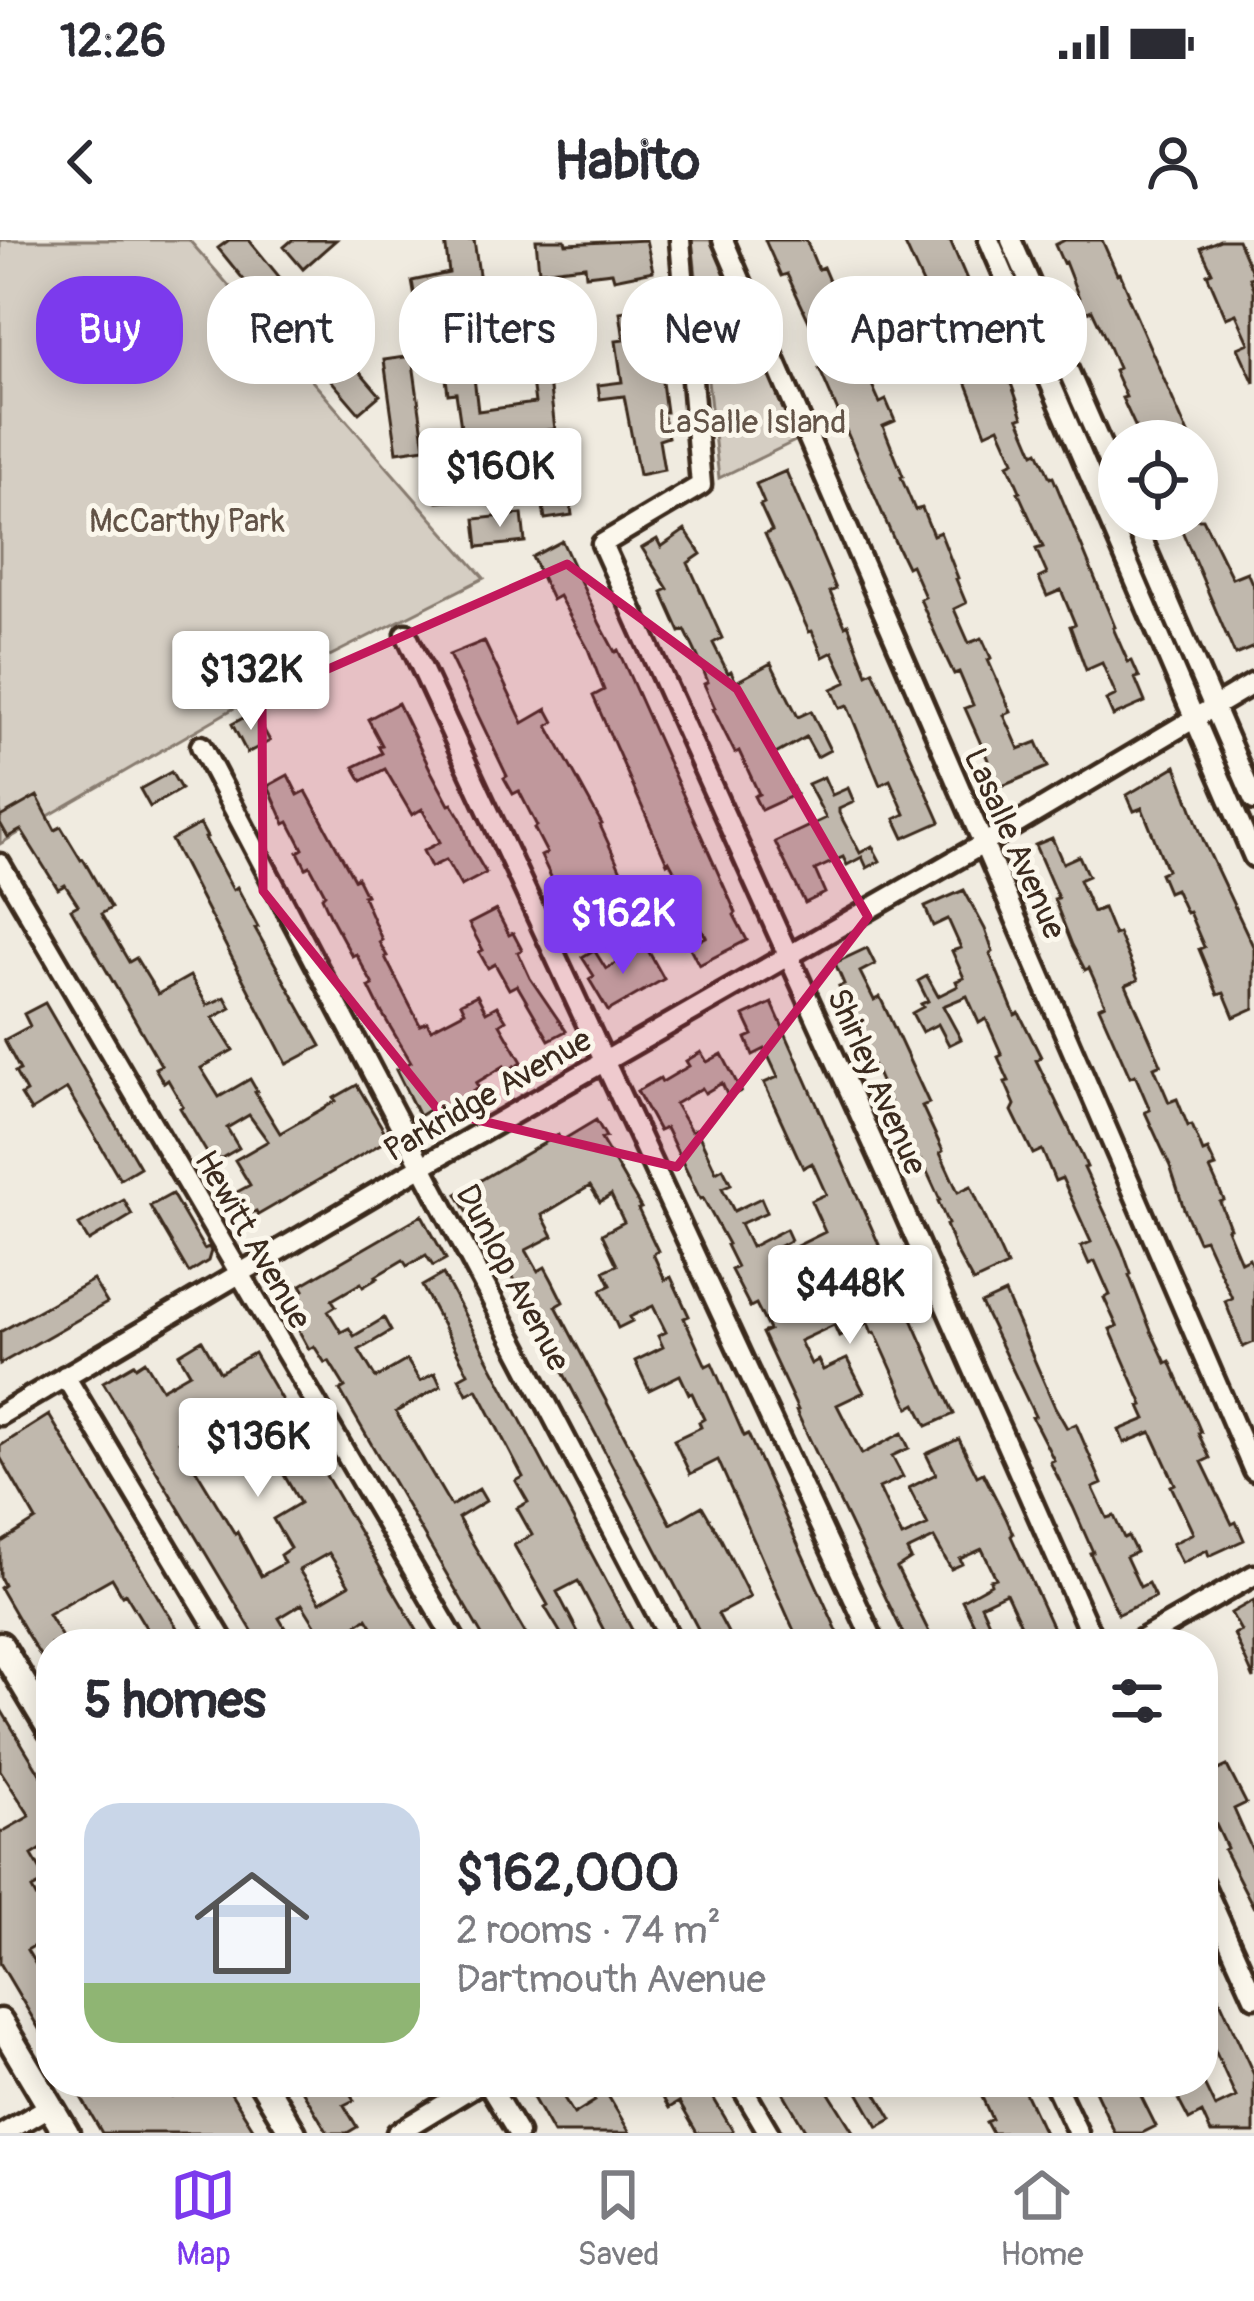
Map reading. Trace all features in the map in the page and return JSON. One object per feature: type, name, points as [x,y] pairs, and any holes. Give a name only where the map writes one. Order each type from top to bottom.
[{"type":"street","name":"Shirley Avenue","points":[[680,240],[700,485],[602,544],[1088,1629]]},
{"type":"street","name":"Lasalle Avenue","points":[[722,240],[1088,1077],[1254,1471]]},
{"type":"street","points":[[989,240],[1004,276]]},
{"type":"street","points":[[1011,240],[1027,276]]},
{"type":"street","points":[[1051,384],[1254,857]]},
{"type":"street","points":[[1075,384],[1098,437]]},
{"type":"street","points":[[1142,540],[1254,800]]},
{"type":"street","points":[[406,634],[868,1629]]},
{"type":"street","name":"Parkridge Avenue","points":[[0,1415],[1254,683]]},
{"type":"street","name":"Dunlop Avenue","points":[[201,746],[665,1629]]},
{"type":"street","name":"Hewitt Avenue","points":[[0,864],[448,1629]]},
{"type":"street","points":[[64,1376],[216,1629]]},
{"type":"street","points":[[1160,1629],[1254,1575]]},
{"type":"street","points":[[0,1645],[36,1705]]},
{"type":"street","points":[[1218,1917],[1254,1997]]},
{"type":"street","points":[[0,2022],[36,2082]]},
{"type":"street","points":[[45,2097],[67,2133]]},
{"type":"street","points":[[271,2097],[292,2133]]},
{"type":"street","points":[[397,2133],[458,2097]]},
{"type":"street","points":[[494,2097],[518,2133]]},
{"type":"street","points":[[748,2097],[769,2133]]},
{"type":"street","points":[[1061,2097],[1078,2133]]},
{"type":"street","points":[[4,2133],[50,2106]]},
{"type":"highlighted area","points":[[567,564],[737,689],[868,917],[677,1167],[439,1111],[263,891],[262,698]]},
{"type":"green space","name":"McCarthy Park","points":[[0,240],[189,240],[220,276],[207,276],[207,384],[315,384],[484,578],[286,678],[0,844]]},
{"type":"green space","points":[[692,240],[713,240],[729,276],[696,276]]},
{"type":"green space","name":"LaSalle Island","points":[[708,384],[775,384],[799,439],[719,478]]},
{"type":"building","points":[[229,240],[249,240],[279,276],[241,276],[218,248]]},
{"type":"building","points":[[292,240],[336,240],[303,269],[284,247]]},
{"type":"building","points":[[445,240],[474,240],[479,276],[435,276],[449,273]]},
{"type":"building","points":[[536,240],[565,240],[566,244],[646,240],[653,271],[614,279],[612,272],[586,275],[585,266],[539,271]]},
{"type":"building","points":[[765,240],[806,240],[818,269],[823,267],[827,276],[807,276],[807,317],[787,274],[781,276]]},
{"type":"building","points":[[903,240],[950,240],[965,276],[919,276]]},
{"type":"building","points":[[1065,240],[1102,240],[1182,420],[1132,420],[1114,370],[1118,368],[1092,310],[1087,312],[1087,276],[1070,276],[1055,245]]},
{"type":"building","points":[[1220,240],[1238,240],[1254,277],[1250,278],[1254,288],[1254,383],[1238,348],[1249,343],[1236,314],[1226,318],[1207,274],[1212,272],[1201,248]]},
{"type":"building","points":[[399,358],[399,384],[416,384],[425,448],[397,452],[384,360]]},
{"type":"building","points":[[334,384],[371,384],[380,395],[359,413]]},
{"type":"building","points":[[447,384],[475,384],[478,411],[535,403],[532,384],[549,384],[555,429],[463,441],[456,393],[448,394]]},
{"type":"building","points":[[662,384],[668,437],[659,440],[664,470],[639,475],[624,396],[600,399],[598,385]]},
{"type":"building","points":[[826,384],[872,384],[880,403],[886,400],[895,421],[883,426],[915,510],[922,508],[933,535],[940,532],[966,603],[954,609],[969,643],[982,638],[1011,712],[1004,715],[1019,749],[1037,742],[1048,767],[1000,787],[965,708],[973,705],[959,672],[954,674],[920,599],[925,597],[911,565],[907,567]]},
{"type":"building","points":[[967,384],[1011,384],[1023,417],[1019,418],[1034,453],[1038,451],[1053,477],[1113,628],[1139,677],[1135,678],[1145,702],[1113,716],[1106,700],[1116,695],[1102,663],[1086,670],[1061,590],[1047,596],[1039,578],[1047,574],[1036,549],[1043,547],[1018,492],[1008,464],[1014,461],[999,427],[986,433]]},
{"type":"building","points":[[461,453],[466,500],[438,502],[433,456]]},
{"type":"building","points":[[566,469],[572,515],[545,519],[538,473]]},
{"type":"building","points":[[786,471],[836,589],[830,592],[867,674],[873,671],[940,822],[904,838],[895,819],[905,814],[890,780],[880,785],[847,705],[840,708],[832,689],[847,682],[833,652],[823,657],[809,632],[765,534],[772,531],[756,484]]},
{"type":"building","points":[[522,514],[525,542],[478,547],[475,519]]},
{"type":"building","points":[[685,530],[701,554],[688,563],[722,638],[713,643],[728,673],[736,682],[771,663],[798,717],[811,711],[830,750],[817,757],[806,737],[774,755],[796,794],[761,810],[754,796],[759,794],[739,751],[735,753],[713,709],[698,657],[685,630],[680,632],[662,592],[668,589],[642,548],[657,539],[661,547]]},
{"type":"building","points":[[1186,540],[1213,540],[1232,578],[1247,572],[1254,588],[1254,647],[1235,655]]},
{"type":"building","points":[[562,541],[600,624],[615,652],[618,650],[747,940],[699,965],[689,946],[706,937],[680,891],[684,889],[667,863],[593,696],[604,690],[588,649],[559,596],[552,600],[532,557]]},
{"type":"building","points":[[484,641],[523,723],[547,709],[554,722],[548,726],[602,824],[643,919],[632,925],[628,919],[583,944],[541,856],[547,853],[537,826],[519,791],[513,794],[504,778],[449,655]]},
{"type":"building","points":[[398,703],[486,873],[461,886],[446,860],[431,867],[423,851],[440,842],[422,809],[412,815],[385,769],[362,781],[354,767],[382,753],[368,719]]},
{"type":"building","points":[[254,712],[270,741],[247,753],[232,724]]},
{"type":"building","points":[[1176,766],[1204,842],[1254,948],[1254,1008],[1234,1017],[1224,993],[1218,995],[1189,912],[1175,889],[1168,892],[1160,873],[1167,870],[1142,808],[1134,811],[1127,795]]},
{"type":"building","points":[[171,772],[181,789],[150,807],[140,789]]},
{"type":"building","points":[[288,775],[298,795],[306,791],[354,879],[357,877],[385,957],[420,1025],[427,1022],[431,1029],[465,1011],[461,1003],[477,995],[486,1012],[497,1006],[506,1020],[500,1024],[522,1062],[506,1071],[504,1066],[476,1083],[479,1088],[419,1116],[396,1070],[411,1062],[382,1013],[356,954],[352,956],[332,919],[322,897],[325,894],[310,866],[306,868],[298,852],[303,849],[268,786]]},
{"type":"building","points":[[824,777],[832,795],[848,788],[854,802],[839,813],[860,853],[872,846],[880,861],[867,868],[862,857],[847,865],[843,857],[815,870],[825,893],[805,903],[775,842],[826,818],[808,784]]},
{"type":"building","points":[[37,796],[55,830],[61,827],[111,908],[101,914],[129,962],[136,958],[158,994],[190,976],[207,1005],[225,997],[231,1008],[213,1018],[233,1050],[201,1068],[219,1097],[250,1079],[280,1133],[357,1085],[389,1139],[258,1215],[256,1211],[236,1221],[224,1199],[250,1185],[235,1160],[268,1141],[249,1115],[227,1128],[239,1148],[213,1163],[168,1080],[164,1083],[155,1068],[161,1065],[71,909],[78,905],[65,885],[58,889],[21,830],[8,837],[0,823],[0,817]]},
{"type":"building","points":[[200,824],[321,1046],[287,1064],[171,840]]},
{"type":"building","points":[[1052,838],[1063,863],[1079,856],[1088,876],[1079,880],[1093,912],[1103,908],[1114,935],[1118,933],[1138,980],[1126,985],[1161,1064],[1154,1067],[1169,1102],[1177,1099],[1188,1126],[1192,1125],[1203,1152],[1208,1150],[1216,1167],[1210,1169],[1224,1200],[1220,1202],[1227,1229],[1241,1262],[1249,1258],[1254,1270],[1254,1342],[1243,1347],[1225,1301],[1232,1298],[1205,1239],[1198,1241],[1145,1112],[1150,1110],[1135,1075],[1130,1077],[1099,1007],[1105,1004],[1089,968],[1085,970],[1072,945],[1054,899],[1058,898],[1035,845]]},
{"type":"building","points":[[964,890],[985,929],[1015,1015],[1019,1013],[1041,1057],[1036,1060],[1122,1249],[1151,1331],[1166,1363],[1170,1361],[1201,1432],[1210,1458],[1202,1462],[1244,1540],[1209,1556],[1207,1550],[1182,1563],[1172,1544],[1193,1533],[1151,1432],[1124,1443],[1119,1430],[1146,1419],[1110,1329],[1117,1326],[1104,1298],[1110,1295],[1095,1261],[1089,1264],[1081,1246],[1091,1242],[1062,1178],[1055,1181],[1042,1150],[1033,1154],[1012,1111],[1015,1105],[1005,1082],[1009,1081],[998,1057],[1002,1055],[986,1019],[979,1023],[967,996],[943,1006],[961,1039],[949,1045],[938,1024],[922,1032],[912,1013],[928,1001],[918,981],[927,976],[938,996],[964,978],[952,951],[961,948],[948,919],[933,926],[925,907]]},
{"type":"building","points":[[496,910],[522,950],[518,952],[530,978],[566,1031],[549,1040],[517,985],[509,989],[495,964],[488,968],[479,952],[483,950],[469,924]]},
{"type":"building","points":[[645,945],[664,979],[608,1011],[582,957],[594,950],[606,969]]},
{"type":"building","points":[[867,948],[875,964],[860,972],[874,1000],[880,997],[929,1103],[922,1106],[958,1192],[971,1186],[1007,1266],[973,1282],[955,1249],[940,1200],[922,1161],[917,1164],[839,986],[844,984],[835,963]]},
{"type":"building","points":[[45,1003],[140,1167],[120,1179],[67,1089],[31,1111],[21,1095],[26,1092],[15,1072],[20,1070],[4,1040],[30,1026],[24,1014]]},
{"type":"building","points":[[772,1003],[954,1414],[927,1426],[916,1404],[909,1408],[868,1323],[839,1336],[834,1325],[800,1341],[811,1364],[818,1360],[823,1370],[847,1359],[864,1392],[837,1405],[862,1454],[902,1433],[909,1448],[892,1456],[903,1477],[879,1488],[902,1537],[928,1525],[909,1488],[936,1474],[926,1454],[959,1439],[1006,1518],[1053,1629],[1023,1629],[1006,1593],[981,1605],[992,1629],[967,1629],[974,1624],[962,1600],[996,1578],[982,1549],[951,1569],[934,1538],[907,1551],[911,1559],[897,1568],[928,1629],[901,1629],[796,1411],[762,1333],[769,1330],[756,1304],[750,1307],[731,1270],[737,1267],[728,1244],[666,1128],[659,1131],[637,1091],[689,1066],[686,1061],[701,1052],[707,1062],[722,1054],[741,1091],[728,1097],[722,1083],[675,1104],[691,1131],[696,1129],[716,1172],[723,1168],[731,1184],[722,1188],[734,1211],[761,1198],[767,1212],[740,1224],[751,1247],[786,1229],[791,1240],[767,1253],[781,1281],[808,1268],[797,1246],[825,1232],[811,1201],[826,1194],[812,1163],[803,1168],[764,1083],[778,1077],[765,1049],[753,1055],[746,1038],[753,1035],[744,1016]]},
{"type":"building","points":[[596,1120],[606,1137],[601,1139],[641,1208],[665,1280],[671,1277],[706,1366],[712,1363],[744,1436],[748,1434],[836,1629],[793,1629],[718,1460],[690,1474],[674,1440],[701,1427],[699,1422],[704,1419],[680,1375],[649,1390],[635,1361],[663,1347],[658,1336],[666,1332],[653,1306],[618,1328],[601,1290],[611,1285],[604,1271],[617,1265],[602,1234],[624,1222],[611,1195],[600,1202],[590,1186],[542,1215],[553,1236],[526,1250],[538,1271],[545,1267],[552,1280],[563,1302],[556,1306],[671,1524],[702,1506],[750,1597],[718,1614],[726,1629],[698,1629],[503,1258],[492,1240],[486,1244],[457,1194],[558,1135],[561,1141]]},
{"type":"building","points":[[172,1194],[204,1249],[211,1251],[208,1261],[189,1273],[150,1206]]},
{"type":"building","points":[[124,1200],[132,1215],[89,1241],[79,1225]]},
{"type":"building","points":[[422,1215],[446,1259],[433,1266],[426,1255],[407,1266],[403,1260],[363,1287],[361,1283],[332,1300],[336,1306],[328,1311],[341,1332],[349,1328],[354,1336],[384,1318],[391,1331],[359,1350],[376,1378],[407,1360],[420,1381],[435,1373],[441,1386],[396,1412],[451,1506],[479,1489],[486,1501],[458,1518],[523,1629],[478,1629],[340,1390],[345,1387],[329,1361],[325,1363],[314,1346],[309,1349],[283,1302],[304,1290],[301,1285]]},
{"type":"building","points":[[443,1274],[631,1629],[603,1629],[578,1581],[557,1592],[576,1629],[558,1629],[514,1545],[532,1535],[517,1508],[528,1502],[516,1481],[523,1477],[477,1389],[467,1394],[459,1378],[468,1373],[422,1286]]},
{"type":"building","points":[[93,1280],[107,1303],[0,1364],[0,1332]]},
{"type":"building","points":[[1005,1293],[1055,1407],[1067,1428],[1076,1424],[1102,1484],[1093,1488],[1107,1518],[1114,1516],[1136,1552],[1126,1557],[1140,1587],[1148,1583],[1155,1597],[1118,1614],[1050,1462],[1054,1460],[1035,1416],[981,1304]]},
{"type":"building","points":[[202,1340],[220,1372],[254,1353],[416,1629],[374,1629],[367,1618],[349,1629],[318,1629],[302,1604],[279,1618],[286,1629],[251,1629],[103,1382],[145,1361],[162,1389],[190,1373],[179,1354]],"holes":[[[233,1403],[241,1416],[247,1413],[266,1438],[300,1503],[273,1519],[290,1548],[280,1555],[284,1563],[261,1576],[179,1442],[200,1429],[204,1435],[216,1427],[209,1417]],[[329,1553],[349,1585],[320,1602],[299,1570]]]},
{"type":"building","points":[[49,1415],[178,1629],[147,1629],[112,1578],[48,1614],[57,1629],[36,1629],[36,1649],[0,1588],[4,1585],[0,1543],[36,1520],[0,1457],[0,1446]]},
{"type":"building","points":[[1254,1600],[1254,1679],[1234,1634],[1241,1631],[1231,1613]]},
{"type":"building","points":[[0,1708],[36,1767],[36,1852],[32,1855],[36,1887],[32,1889],[36,1945],[27,1950],[36,1965],[36,2024],[0,1963],[0,1833],[30,1816],[0,1770]]},
{"type":"building","points":[[1227,1766],[1246,1803],[1234,1809],[1254,1854],[1254,1908],[1218,1829],[1218,1770]]},
{"type":"building","points":[[1218,1996],[1254,2075],[1254,2133],[1211,2133],[1202,2113],[1189,2120],[1177,2097],[1210,2097],[1215,2107],[1236,2097],[1218,2057]]},
{"type":"building","points":[[81,2097],[233,2097],[256,2133],[102,2133]]},
{"type":"building","points":[[306,2097],[352,2097],[344,2105],[357,2127],[347,2133],[328,2133]]},
{"type":"building","points":[[533,2097],[563,2097],[574,2114],[595,2101],[593,2097],[609,2097],[630,2133],[553,2133]]},
{"type":"building","points":[[662,2097],[713,2097],[734,2133],[697,2133],[679,2102],[669,2108]]},
{"type":"building","points":[[786,2097],[831,2097],[854,2133],[807,2133]]},
{"type":"building","points":[[861,2097],[879,2097],[892,2119],[878,2127]]},
{"type":"building","points":[[982,2097],[1027,2097],[1044,2133],[992,2133],[986,2122],[992,2119]]},
{"type":"building","points":[[1098,2097],[1142,2097],[1156,2126],[1142,2133],[1115,2133]]}]
